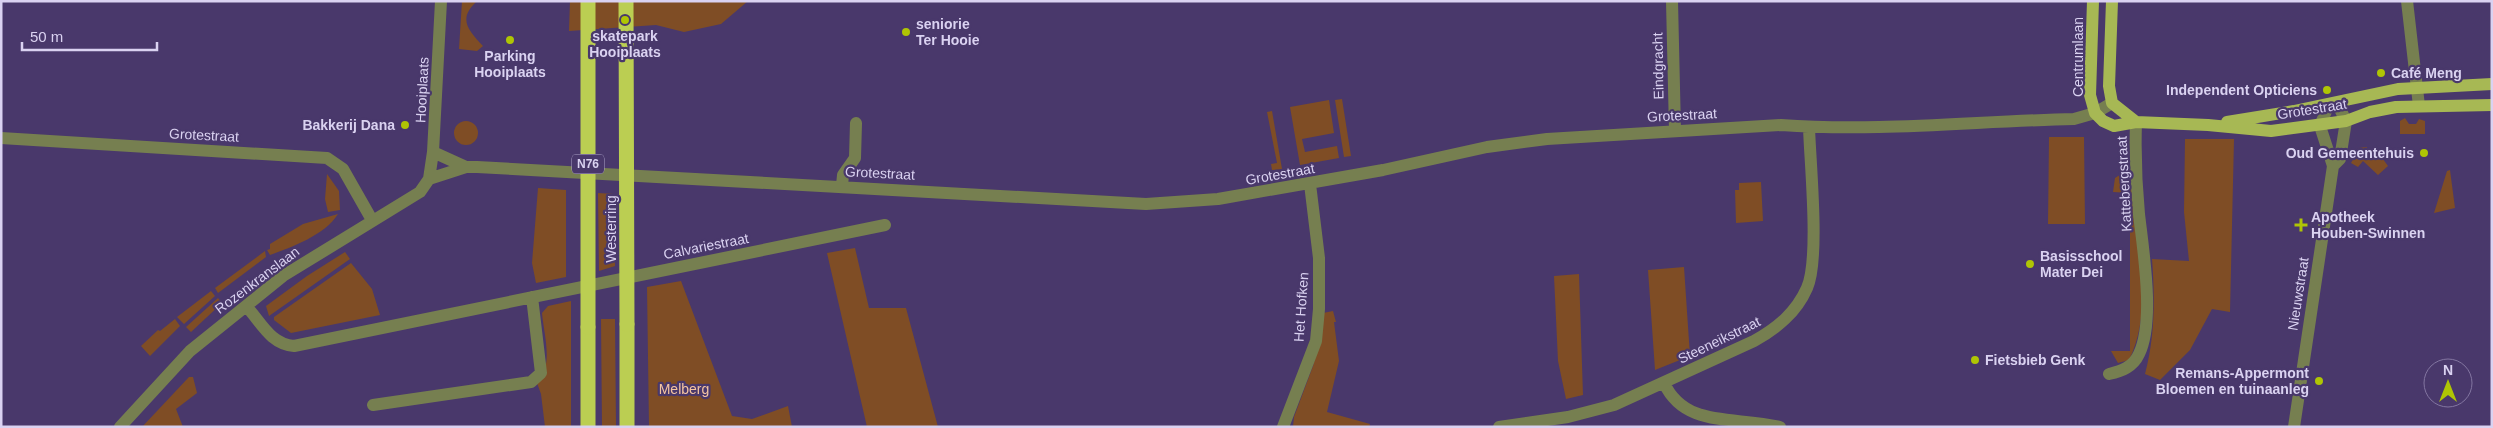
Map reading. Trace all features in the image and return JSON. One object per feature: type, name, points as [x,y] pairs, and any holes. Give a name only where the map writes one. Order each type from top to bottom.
[{"type":"highway","name":"Westerring","points":[[588,1],[588,427]]},
{"type":"highway","name":"Westerring","points":[[626,1],[627,427]]},
{"type":"main road","name":"Centrumlaan","points":[[2092,1],[2090,95],[2095,113]]},
{"type":"main road","points":[[2112,1],[2109,86],[2112,104],[2136,122]]},
{"type":"main road","name":"Grotestraat","points":[[2208,125],[2333,103],[2398,89],[2492,84]]},
{"type":"main road","name":"Grotestraat","points":[[2095,113],[2103,121],[2114,126],[2136,122],[2208,125],[2271,131],[2320,126],[2346,121],[2370,112],[2419,106],[2492,105]]},
{"type":"street","name":"Hooiplaats","points":[[429,179],[433,152],[441,1]]},
{"type":"street","name":"Eindgracht","points":[[1672,1],[1675,131]]},
{"type":"street","points":[[2407,1],[2419,106]]},
{"type":"street","points":[[2320,126],[2333,103],[2346,121]]},
{"type":"street","name":"Grotestraat","points":[[429,179],[466,168],[842,186],[1146,204],[1218,200],[1310,184],[1487,147],[1547,139],[1781,125],[1809,127],[2074,119],[2095,113],[2112,104]]},
{"type":"street","name":"Nieuwstraat","points":[[2333,166],[2340,159],[2346,121]]},
{"type":"street","name":"Kattebergstraat","points":[[2109,374],[2127,369],[2139,354],[2146,324],[2146,273],[2135,158],[2136,122]]},
{"type":"street","points":[[842,186],[843,175],[855,158],[856,123]]},
{"type":"street","name":"Nieuwstraat","points":[[2294,427],[2333,166],[2320,126]]},
{"type":"street","name":"Steeneikstraat","points":[[1499,427],[1568,422],[1664,383],[1754,342],[1775,330],[1797,307],[1808,286],[1814,257],[1809,127]]},
{"type":"street","name":"Grotestraat","points":[[1,138],[327,158],[343,169],[372,220]]},
{"type":"street","name":"Grotestraat","points":[[433,152],[466,168]]},
{"type":"street","name":"Rozenkranslaan","points":[[120,427],[190,351],[283,276],[420,192],[429,179]]},
{"type":"street","name":"Het Hofken","points":[[1283,427],[1316,342],[1319,310],[1319,258],[1310,184]]},
{"type":"street","name":"Calvariestraat","points":[[246,306],[272,337],[283,345],[294,346],[884,224]]},
{"type":"street","points":[[373,405],[531,382],[541,374],[532,297]]},
{"type":"street","points":[[1664,383],[1670,399],[1686,417],[1703,425],[1768,424],[1780,427]]},
{"type":"green space","points":[[462,1],[476,2],[467,14],[466,19],[469,30],[483,46],[477,51],[459,49]]},
{"type":"green space","name":"skatepark Hooiplaats","points":[[570,1],[748,1],[721,24],[684,32],[656,25],[569,31]]},
{"type":"green space","points":[[1342,99],[1351,156],[1344,157],[1335,100]]},
{"type":"green space","points":[[1329,100],[1334,133],[1302,139],[1305,152],[1337,146],[1339,158],[1300,165],[1290,107]]},
{"type":"green space","points":[[1272,111],[1282,169],[1272,170],[1271,164],[1277,163],[1267,112]]},
{"type":"green space","points":[[2405,118],[2409,124],[2416,124],[2419,119],[2425,121],[2425,134],[2400,134],[2400,121]]},
{"type":"green space","points":[[466,121],[475,124],[478,133],[475,142],[466,145],[457,142],[454,133],[457,124]]},
{"type":"green space","points":[[2049,137],[2084,137],[2085,224],[2048,224]]},
{"type":"green space","points":[[2185,139],[2234,139],[2230,312],[2212,309],[2190,350],[2160,380],[2145,374],[2151,346],[2153,317],[2152,259],[2189,261],[2184,212]]},
{"type":"green space","points":[[2367,147],[2367,151],[2377,151],[2388,166],[2378,175],[2363,161],[2358,167],[2351,163],[2359,148]]},
{"type":"green space","points":[[2129,169],[2140,245],[2143,294],[2137,340],[2129,360],[2118,363],[2111,351],[2130,351],[2130,193],[2113,192],[2115,178]]},
{"type":"green space","points":[[2450,170],[2455,208],[2434,213],[2447,171]]},
{"type":"green space","points":[[327,174],[339,191],[340,210],[328,212],[325,199]]},
{"type":"green space","points":[[1761,182],[1763,221],[1736,223],[1735,190],[1739,190],[1739,183]]},
{"type":"green space","points":[[538,188],[566,190],[566,277],[536,283],[532,263]]},
{"type":"green space","points":[[598,193],[614,194],[615,266],[599,271]]},
{"type":"green space","points":[[338,214],[317,234],[270,255],[267,250],[270,249],[270,244],[303,224]]},
{"type":"green space","points":[[855,248],[869,308],[906,308],[938,427],[867,427],[827,253]]},
{"type":"green space","points":[[265,251],[266,257],[218,293],[215,288]]},
{"type":"green space","points":[[345,252],[350,259],[269,316],[266,306],[307,276]]},
{"type":"green space","points":[[351,263],[372,289],[380,315],[291,333],[274,320],[274,317]]},
{"type":"green space","points":[[1684,267],[1690,356],[1655,370],[1648,270]]},
{"type":"green space","points":[[1579,274],[1583,395],[1566,399],[1558,361],[1554,276]]},
{"type":"green space","name":"Melberg","points":[[681,281],[732,416],[752,419],[788,406],[792,427],[649,427],[647,287]]},
{"type":"green space","points":[[211,291],[215,296],[184,324],[177,317]]},
{"type":"green space","points":[[218,298],[222,303],[191,332],[186,327]]},
{"type":"green space","points":[[571,301],[571,427],[545,427],[541,394],[537,383],[542,376],[547,359],[542,313],[548,306]]},
{"type":"green space","points":[[1333,311],[1336,322],[1334,322],[1339,361],[1327,412],[1370,424],[1369,427],[1293,427],[1294,417],[1313,366],[1319,343],[1323,313]]},
{"type":"green space","points":[[175,319],[180,326],[150,356],[141,346],[158,330],[160,331]]},
{"type":"green space","points":[[601,319],[615,319],[616,427],[602,427]]},
{"type":"green space","points":[[189,377],[193,377],[197,393],[176,409],[183,427],[142,427]]},
{"type":"place","name":"skatepark Hooiplaats","points":[[625,20]]},
{"type":"place","name":"seniorie Ter Hooie","points":[[906,32]]},
{"type":"place","name":"Parking Hooiplaats","points":[[510,40]]},
{"type":"place","name":"Café Meng","points":[[2381,73]]},
{"type":"place","name":"Independent Opticiens","points":[[2327,90]]},
{"type":"place","name":"Bakkerij Dana","points":[[405,125]]},
{"type":"place","name":"Oud Gemeentehuis","points":[[2424,153]]},
{"type":"place","name":"Apotheek Houben-Swinnen","points":[[2301,225]]},
{"type":"place","name":"Basisschool Mater Dei","points":[[2030,264]]},
{"type":"place","name":"Fietsbieb Genk","points":[[1975,360]]},
{"type":"place","name":"Remans-Appermont Bloemen en tuinaanleg","points":[[2319,381]]}]
